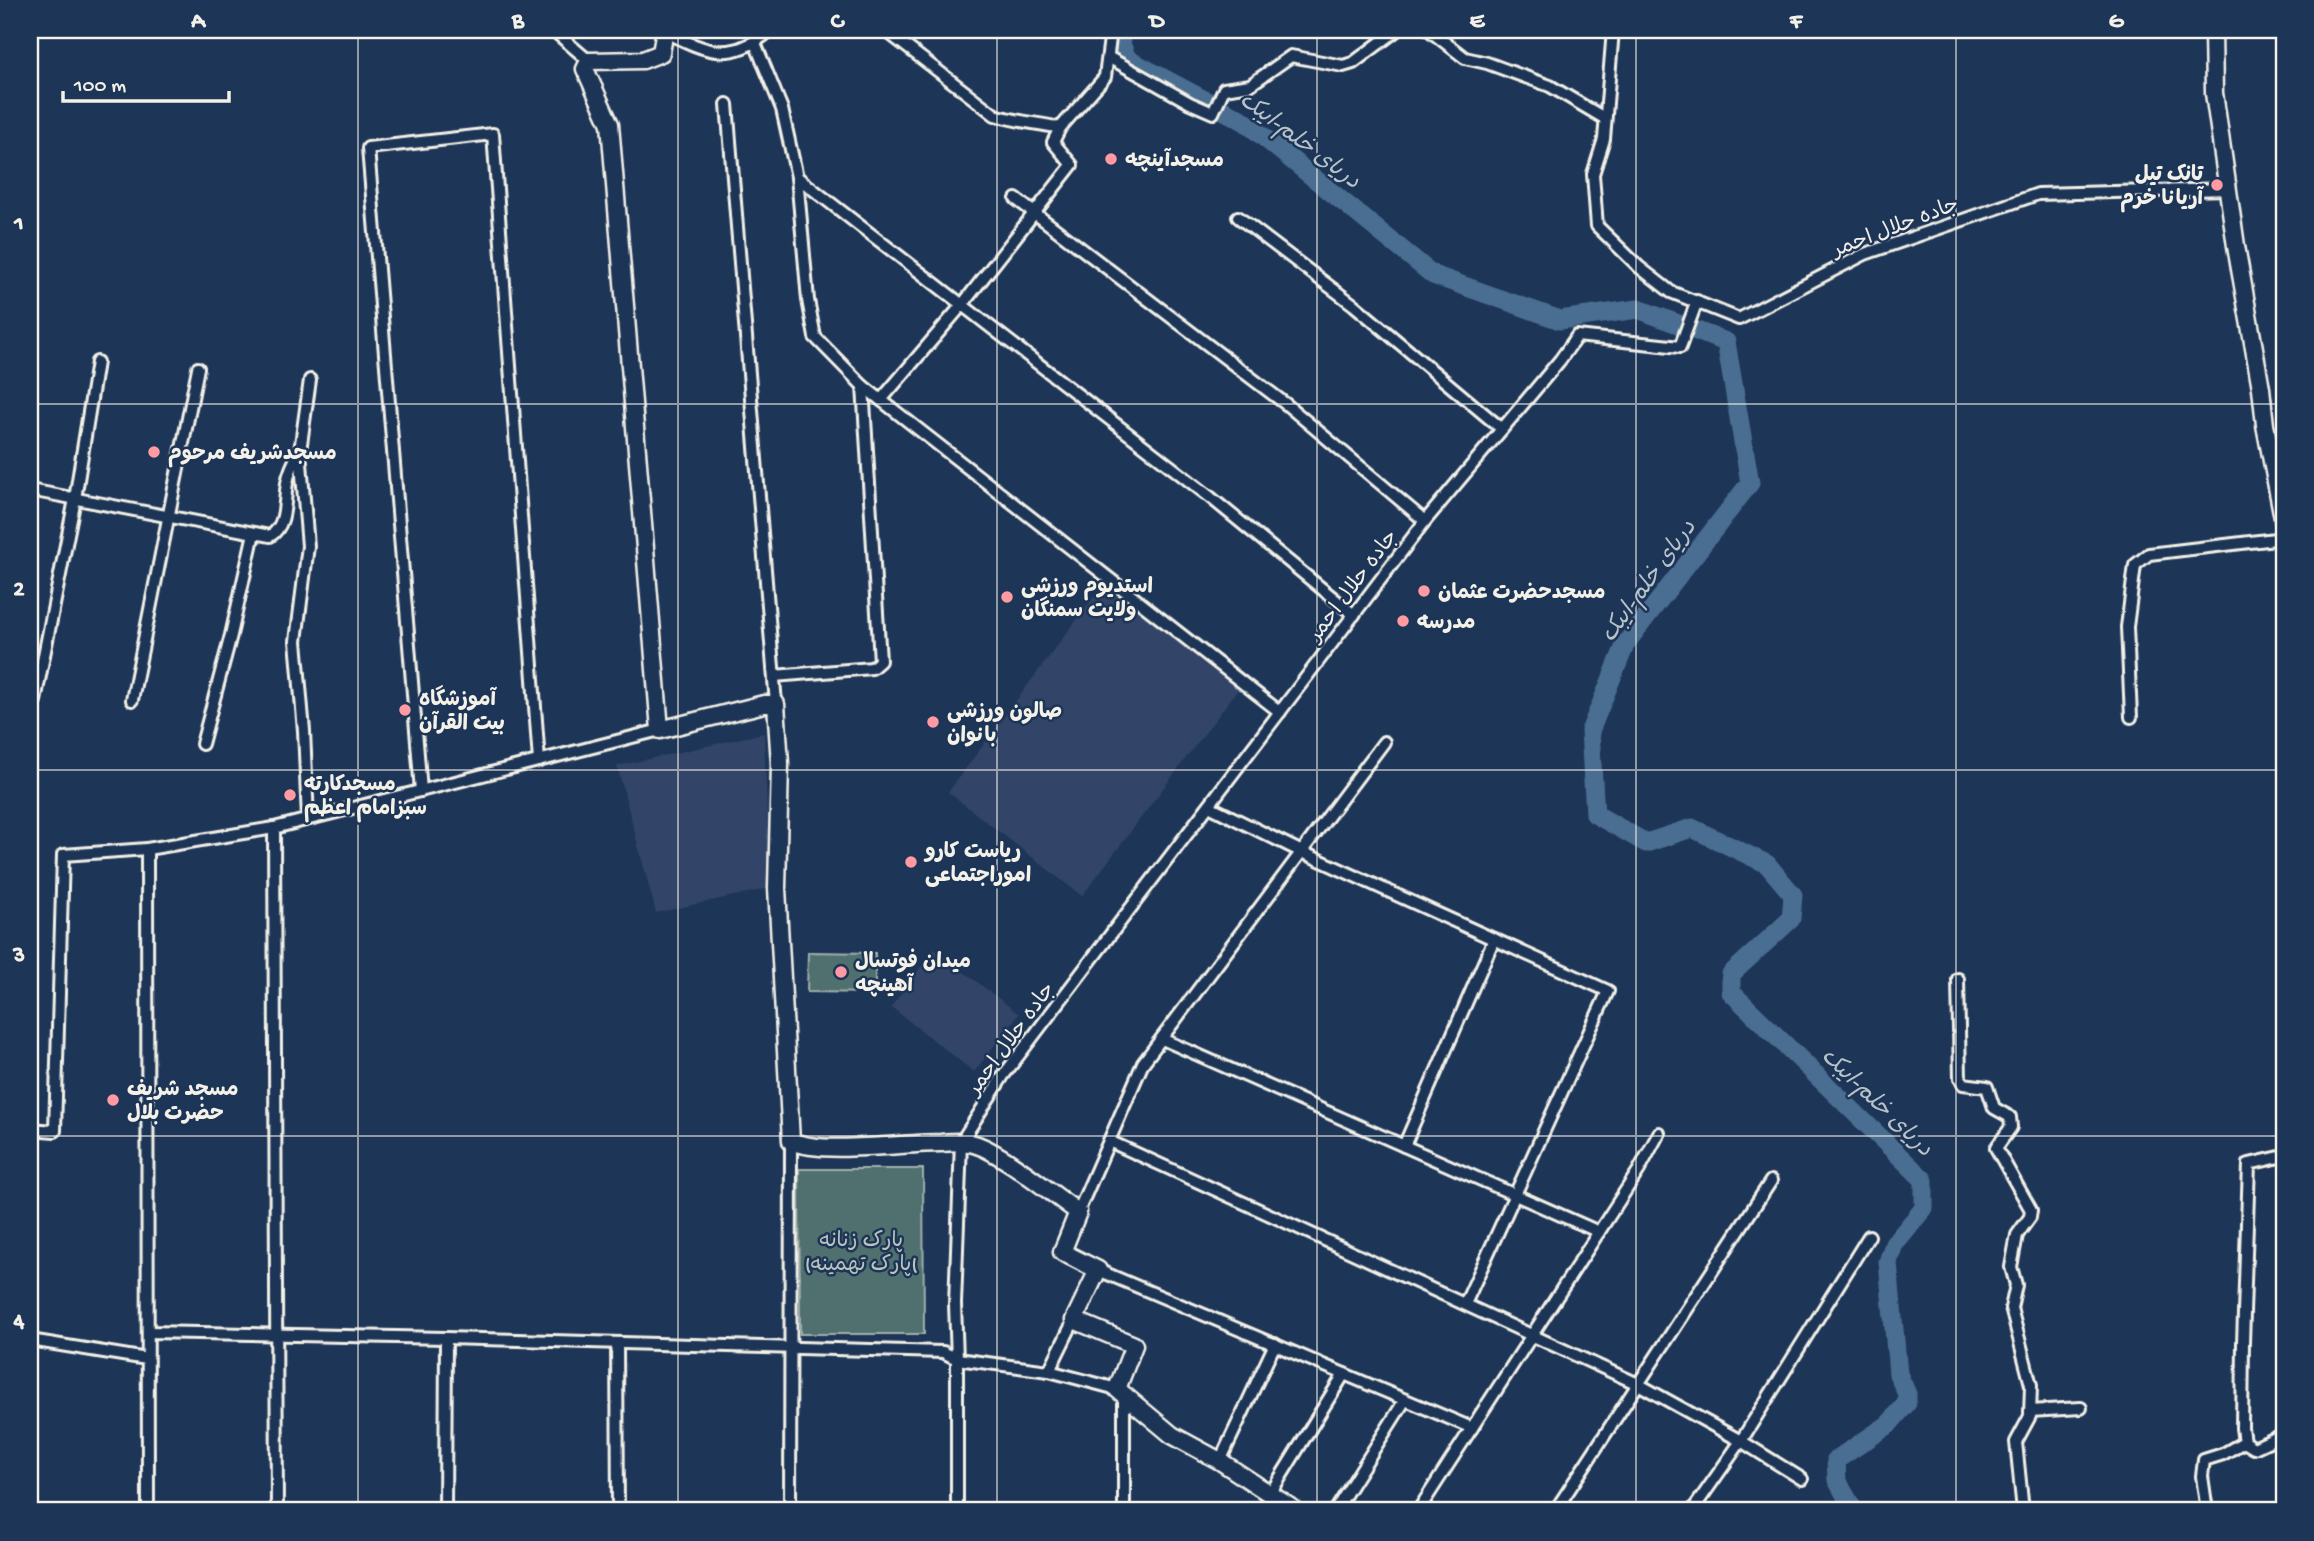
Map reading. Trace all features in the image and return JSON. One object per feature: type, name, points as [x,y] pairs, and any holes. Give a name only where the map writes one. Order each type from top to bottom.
[{"type":"street","points":[[553,30],[589,61],[643,60],[661,54],[666,31],[698,47],[722,53],[755,43],[771,30]]},
{"type":"street","points":[[885,30],[995,116],[1060,128]]},
{"type":"street","points":[[881,400],[962,306],[1072,165],[1053,142],[1060,128],[1105,77],[1111,30]]},
{"type":"street","points":[[1108,57],[1213,113],[1224,89],[1250,85],[1291,56],[1343,66],[1353,63],[1398,30]]},
{"type":"street","points":[[1429,30],[1465,58],[1487,63],[1550,86],[1604,118]]},
{"type":"street","points":[[1613,30],[1604,139],[1594,174],[1597,226],[1639,267],[1671,292],[1697,301]]},
{"type":"street","points":[[2213,30],[2214,93],[2265,425],[2284,523]]},
{"type":"street","points":[[755,43],[782,108],[797,177],[808,300],[815,337],[863,386],[1280,712]]},
{"type":"street","points":[[589,61],[585,69],[610,124],[660,730]]},
{"type":"street","points":[[727,104],[780,764],[777,888],[791,1141],[790,1511]]},
{"type":"street","points":[[421,791],[368,148],[493,134],[539,761]]},
{"type":"street","points":[[797,177],[1210,497],[1354,615]]},
{"type":"street","name":"جاده حلال احمر","points":[[961,1142],[1003,1076],[1425,521],[1577,336],[1680,347],[1697,301],[1739,319],[1865,254],[2038,194],[2228,189]]},
{"type":"street","points":[[1016,199],[1287,405],[1425,521]]},
{"type":"street","points":[[1238,217],[1354,306],[1502,429]]},
{"type":"street","points":[[35,701],[75,499],[97,362]]},
{"type":"street","points":[[132,700],[171,515],[198,368]]},
{"type":"street","points":[[308,819],[296,642],[308,546],[300,451],[310,380]]},
{"type":"street","points":[[774,676],[872,668],[880,661],[863,386]]},
{"type":"street","points":[[30,491],[171,515],[270,536],[281,525],[287,481],[300,451]]},
{"type":"street","points":[[202,744],[254,533]]},
{"type":"street","points":[[2131,716],[2127,627],[2135,565],[2138,560],[2149,554],[2284,538]]},
{"type":"street","points":[[30,1129],[55,1131],[63,855],[147,849],[274,828],[764,704],[776,704]]},
{"type":"street","points":[[1384,742],[1143,1063],[1062,1252],[1098,1270],[1472,1428]]},
{"type":"street","points":[[1209,806],[1302,852],[1608,991],[1465,1304]]},
{"type":"street","points":[[274,828],[278,1335],[276,1511]]},
{"type":"street","points":[[147,849],[148,1511]]},
{"type":"street","points":[[1404,1146],[1494,939]]},
{"type":"street","points":[[1958,979],[1960,1078],[1963,1084],[1987,1087],[1994,1108],[2010,1117],[2011,1127],[1996,1148],[2031,1210],[2030,1217],[2017,1235],[2011,1267],[2016,1285],[2011,1308],[2031,1385],[2030,1411],[2016,1442],[2023,1511]]},
{"type":"street","points":[[1162,1039],[1599,1232]]},
{"type":"street","points":[[1418,1511],[1639,1170],[1658,1133]]},
{"type":"street","points":[[791,1141],[803,1146],[844,1147],[961,1142],[976,1144],[995,1154],[1078,1212]]},
{"type":"street","points":[[1109,1141],[1638,1384],[1741,1441],[1802,1479]]},
{"type":"street","points":[[957,1511],[955,1304],[961,1142]]},
{"type":"street","points":[[2244,1442],[2243,1343],[2249,1164],[2284,1156]]},
{"type":"street","points":[[1555,1511],[1771,1181]]},
{"type":"street","points":[[1692,1511],[1741,1441],[1869,1236]]},
{"type":"street","points":[[1049,1371],[1098,1270]]},
{"type":"street","points":[[1074,1320],[1134,1345],[1120,1392],[1124,1511]]},
{"type":"street","points":[[148,1332],[943,1352],[957,1359],[1049,1371],[1120,1392],[1172,1435],[1220,1461],[1296,1511]]},
{"type":"street","points":[[445,1511],[446,1338]]},
{"type":"street","points":[[30,1340],[147,1359]]},
{"type":"street","points":[[617,1343],[618,1511]]},
{"type":"street","points":[[1220,1461],[1275,1344]]},
{"type":"street","points":[[1270,1511],[1270,1494],[1344,1374]]},
{"type":"street","points":[[1335,1511],[1405,1400]]},
{"type":"street","points":[[2030,1411],[2081,1408]]},
{"type":"street","points":[[2244,1442],[2254,1448],[2284,1434]]},
{"type":"street","points":[[2207,1511],[2202,1476],[2204,1460],[2223,1454],[2244,1442]]},
{"type":"shaded area","points":[[1104,583],[1239,688],[1082,896],[948,792]]},
{"type":"shaded area","points":[[764,733],[770,888],[656,913],[617,766]]},
{"type":"shaded area","points":[[934,949],[1019,1014],[974,1072],[891,1007]]},
{"type":"green space","name":"میدان فوتسال آهینچه","points":[[808,952],[875,953],[875,993],[807,992]]},
{"type":"green space","name":"پارک زنانه (پارک تهمینه(","points":[[799,1169],[923,1169],[924,1334],[800,1334]]},
{"type":"waterway","name":"دریای خلم-ایبک","points":[[1116,30],[1127,59],[1244,121],[1433,275],[1560,320],[1638,309],[1726,342],[1750,483],[1626,643],[1590,731],[1595,814],[1646,843],[1692,828],[1767,864],[1793,895],[1791,919],[1731,974],[1731,992],[1924,1180],[1924,1208],[1894,1244],[1888,1262],[1898,1374],[1907,1394],[1907,1403],[1888,1425],[1836,1460],[1837,1480],[1854,1511]]},
{"type":"place","name":"مسجدآینچه","points":[[1111,159]]},
{"type":"place","name":"تانک تیل آریانا خرم","points":[[2217,185]]},
{"type":"place","name":"مسجدشریف مرحوم","points":[[154,452]]},
{"type":"place","name":"مسجدحضرت عثمان","points":[[1424,591]]},
{"type":"place","name":"استدیوم ورزشی ولایت سمنگان","points":[[1007,597]]},
{"type":"place","name":"مدرسه","points":[[1403,621]]},
{"type":"place","name":"آموزشگاه بیت القرآن","points":[[405,710]]},
{"type":"place","name":"صالون ورزشی بانوان","points":[[933,722]]},
{"type":"place","name":"مسجدکارته سبزامام اعظم","points":[[290,795]]},
{"type":"place","name":"ریاست کارو اموراجتماعی","points":[[911,862]]},
{"type":"place","name":"میدان فوتسال آهینچه","points":[[841,972]]},
{"type":"place","name":"مسجد شریف حضرت بلال","points":[[113,1100]]}]
